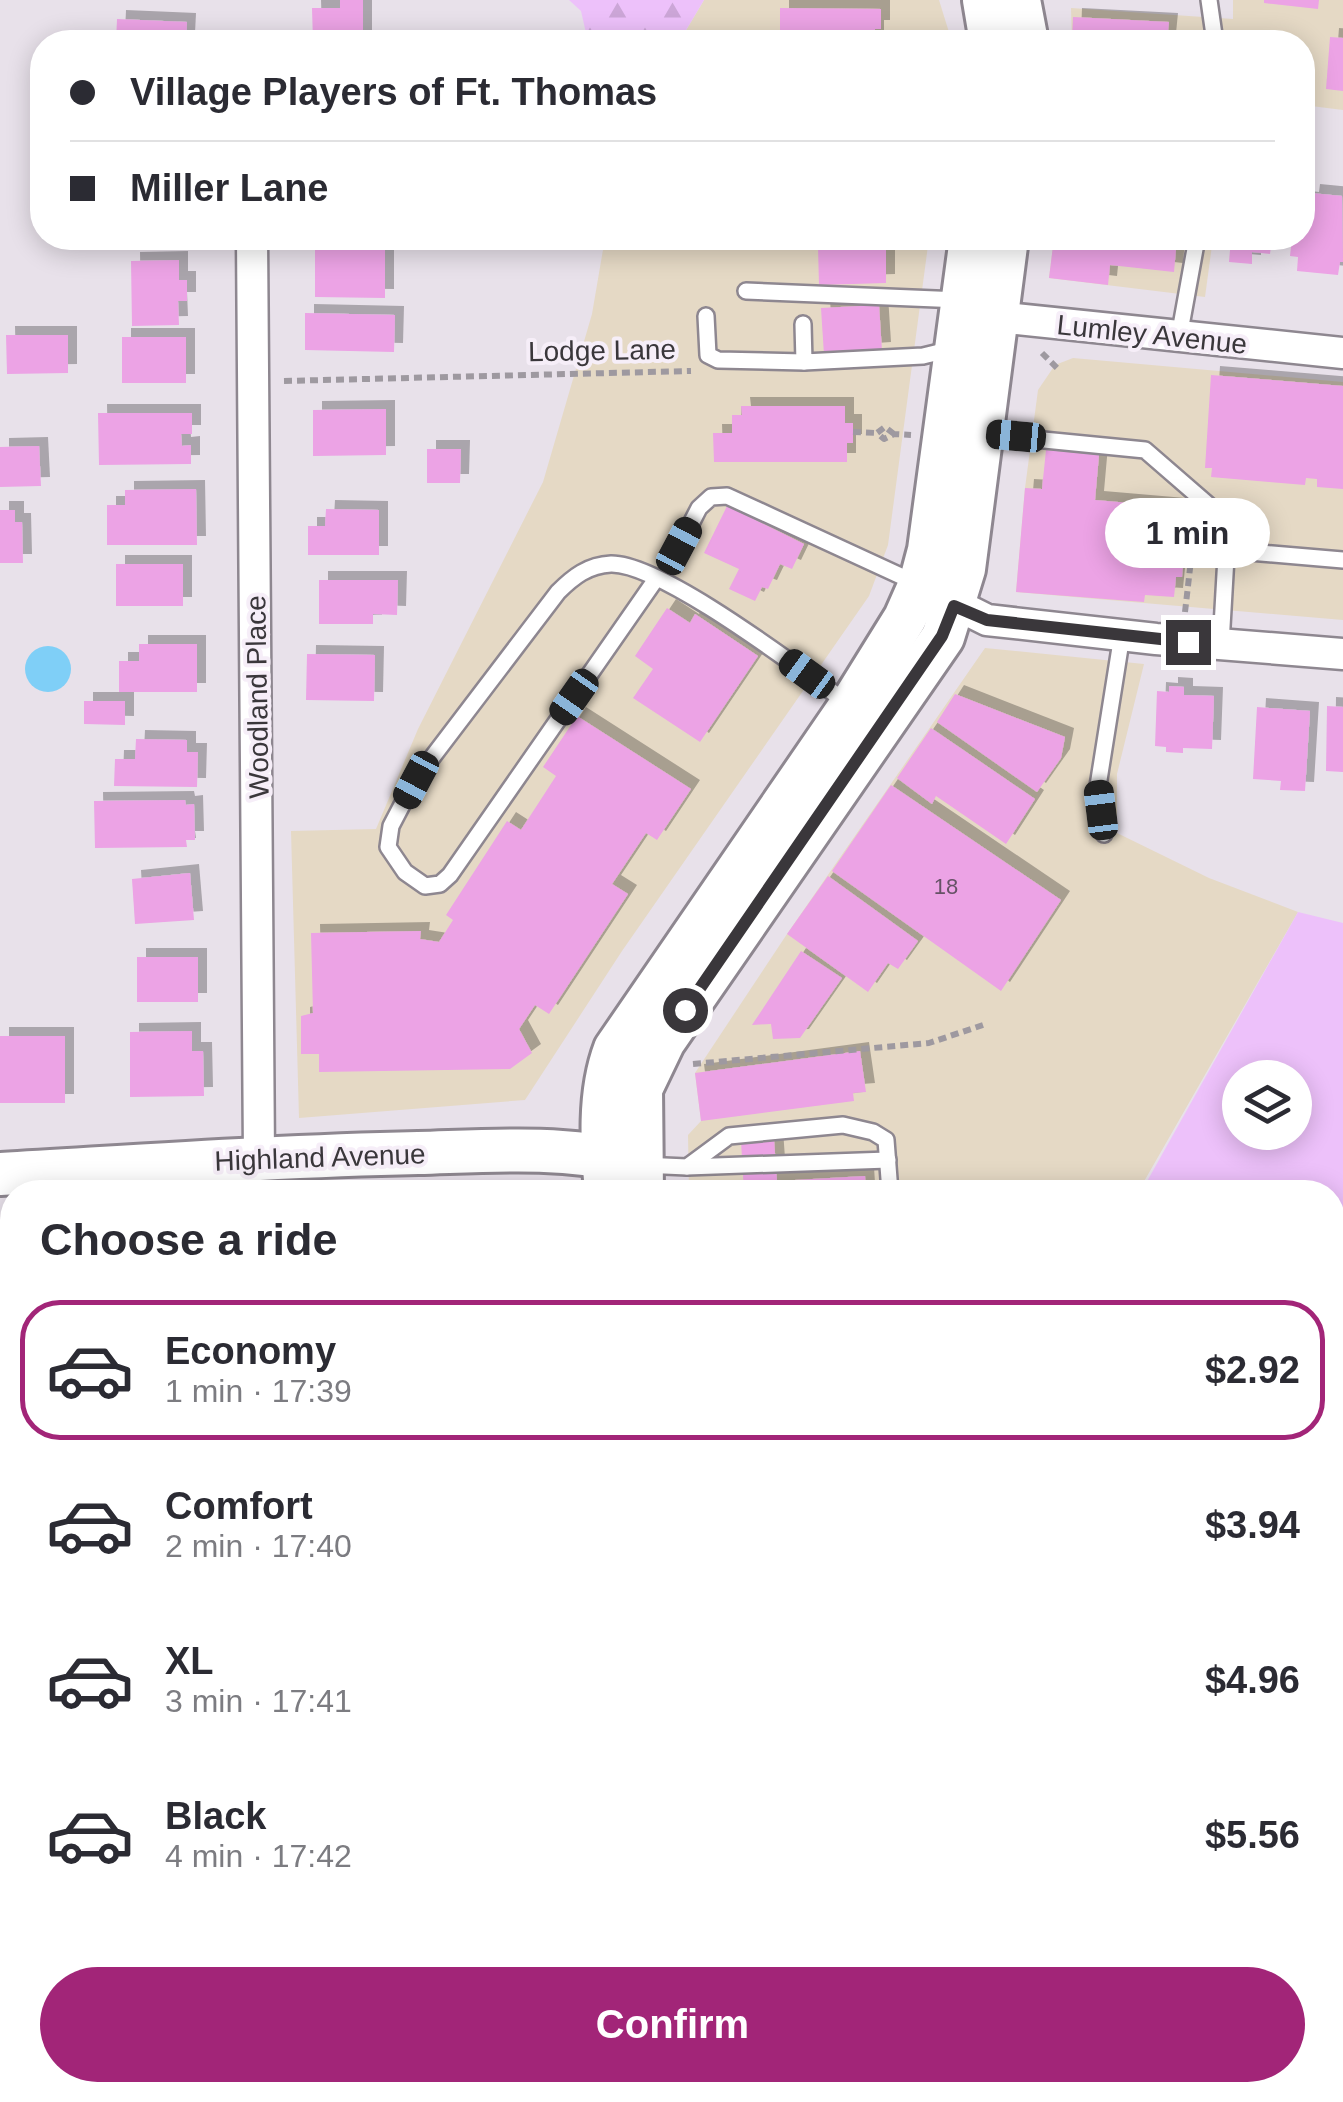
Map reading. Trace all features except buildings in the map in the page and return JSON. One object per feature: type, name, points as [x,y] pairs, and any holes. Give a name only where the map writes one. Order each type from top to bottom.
[{"type":"main road","points":[[984,0],[989,30]]},
{"type":"main road","points":[[1019,0],[1025,30]]},
{"type":"main road","points":[[623,1176],[640,1089],[664,1041],[866,716],[942,636],[937,595],[964,569],[947,433],[970,320],[971,250]]},
{"type":"main road","points":[[970,320],[1002,250]]},
{"type":"main road","name":"Highland Avenue","points":[[0,1174],[259,1156],[541,1152],[623,1176]]},
{"type":"street","name":"Woodland Place","points":[[252,250],[259,1156]]},
{"type":"street","name":"Lumley Avenue","points":[[970,320],[1343,353]]},
{"type":"street","points":[[937,595],[987,620],[1343,654]]},
{"type":"lane","points":[[1209,0],[1213,30]]},
{"type":"lane","points":[[1179,337],[1195,250]]},
{"type":"lane","points":[[746,291],[970,320]]},
{"type":"lane","points":[[706,316],[708,355],[718,360],[804,362],[922,356],[970,320]]},
{"type":"lane","points":[[803,324],[804,362]]},
{"type":"lane","points":[[947,433],[1145,450],[1228,522],[1220,644]]},
{"type":"lane","points":[[679,546],[699,508],[711,496],[727,496],[937,595]]},
{"type":"lane","points":[[1226,550],[1343,560]]},
{"type":"lane","points":[[656,579],[450,875],[440,884],[425,886],[405,872],[388,847],[391,826],[416,780],[558,592],[591,568],[612,564],[656,579],[763,642],[866,716]]},
{"type":"lane","points":[[1104,834],[1098,786],[1122,635]]},
{"type":"lane","points":[[687,1167],[728,1136],[843,1125],[873,1132],[886,1140],[889,1180]]},
{"type":"lane","points":[[623,1176],[687,1167],[888,1160]]},
{"type":"path","points":[[1042,352],[1057,368]]},
{"type":"path","name":"Lodge Lane","points":[[254,382],[705,371]]},
{"type":"path","points":[[853,432],[877,433],[887,439],[894,434],[947,433]]},
{"type":"path","points":[[1184,614],[1195,514]]},
{"type":"path","points":[[684,1065],[928,1043],[983,1025]]},
{"type":"shaded area","points":[[704,0],[939,0],[948,30],[686,30]]},
{"type":"shaded area","points":[[1233,0],[1343,0],[1343,110],[1315,106],[1315,30],[1072,30],[1071,8],[1233,19]]},
{"type":"shaded area","points":[[603,250],[927,250],[888,545],[869,596],[622,951],[525,1100],[299,1118],[291,831],[376,829],[418,729],[543,482],[592,314]]},
{"type":"shaded area","points":[[1052,250],[1211,250],[1205,297],[1049,278]]},
{"type":"shaded area","points":[[1073,358],[1343,382],[1343,620],[1016,592],[1038,390],[1055,365]]},
{"type":"shaded area","points":[[985,648],[1144,664],[1117,774],[1117,833],[1209,878],[1298,912],[1145,1180],[689,1180],[688,1135],[701,1121],[695,1073]]},
{"type":"green space","points":[[569,0],[704,0],[686,30],[585,30],[581,11]]},
{"type":"green space","points":[[1298,912],[1343,923],[1343,1180],[1148,1180]]},
{"type":"water","points":[[48,646],[64,653],[71,669],[64,685],[48,692],[32,685],[25,669],[32,653]]},
{"type":"route","points":[[685,1010],[942,636],[954,606],[987,620],[1188,642]]}]
